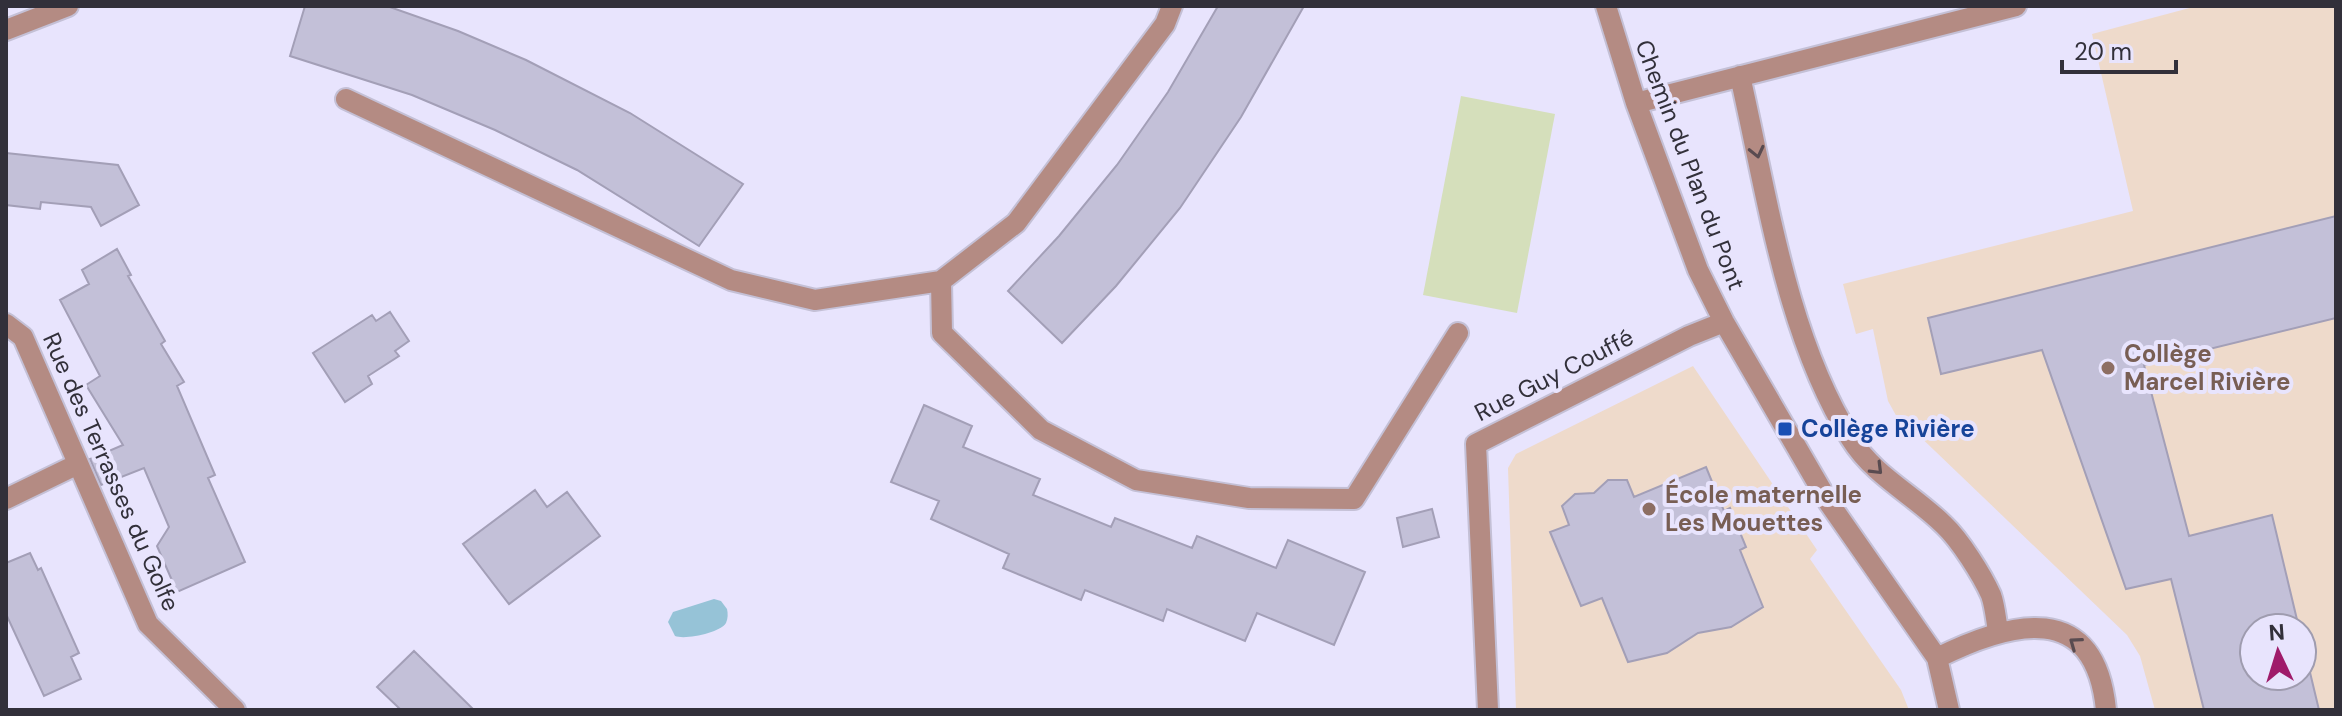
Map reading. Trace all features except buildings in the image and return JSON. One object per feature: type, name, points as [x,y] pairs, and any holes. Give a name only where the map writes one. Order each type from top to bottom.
[{"type":"street","points":[[6,30],[68,6]]},
{"type":"street","points":[[346,99],[731,280],[815,300],[941,281],[1016,223],[1165,24],[1172,6]]},
{"type":"street","name":"Chemin du Plan du Pont","points":[[1606,6],[1636,103],[1698,270],[1724,322],[1829,503],[1937,658],[1949,710]]},
{"type":"street","points":[[1636,103],[2016,6]]},
{"type":"street","points":[[1740,76],[1782,260],[1801,329],[1824,391],[1852,442],[1879,473],[1946,526],[1963,549],[1992,597],[1998,631]]},
{"type":"street","points":[[941,281],[942,333],[1041,430],[1136,480],[1249,498],[1354,499],[1458,333]]},
{"type":"street","name":"Rue Guy Couffé","points":[[1488,710],[1476,444],[1689,336],[1724,322]]},
{"type":"street","name":"Rue des Terrasses du Golfe","points":[[6,324],[23,337],[148,624],[235,710]]},
{"type":"street","points":[[6,499],[78,464]]},
{"type":"street","points":[[1937,658],[1998,631],[2024,627],[2053,630],[2077,641],[2091,657],[2103,683],[2106,710]]},
{"type":"shaded area","name":"Collège Marcel Rivière","points":[[2197,6],[2336,6],[2336,710],[2155,710],[2140,656],[2127,635],[1898,419],[1888,401],[1873,329],[1856,334],[1843,284],[2133,211],[2092,34]]},
{"type":"shaded area","name":"École maternelle Les Mouettes","points":[[1693,366],[1817,550],[1810,559],[1901,690],[1909,710],[1516,710],[1508,468],[1516,454]]},
{"type":"green space","points":[[1461,96],[1555,114],[1517,313],[1423,295]]},
{"type":"water","points":[[714,599],[721,601],[727,609],[726,623],[722,627],[702,635],[675,636],[668,622],[673,612]]},
{"type":"place","name":"Collège Marcel Rivière","points":[[2108,368]]},
{"type":"place","name":"Collège Rivière","points":[[1785,429]]},
{"type":"place","name":"École maternelle Les Mouettes","points":[[1649,509]]}]
